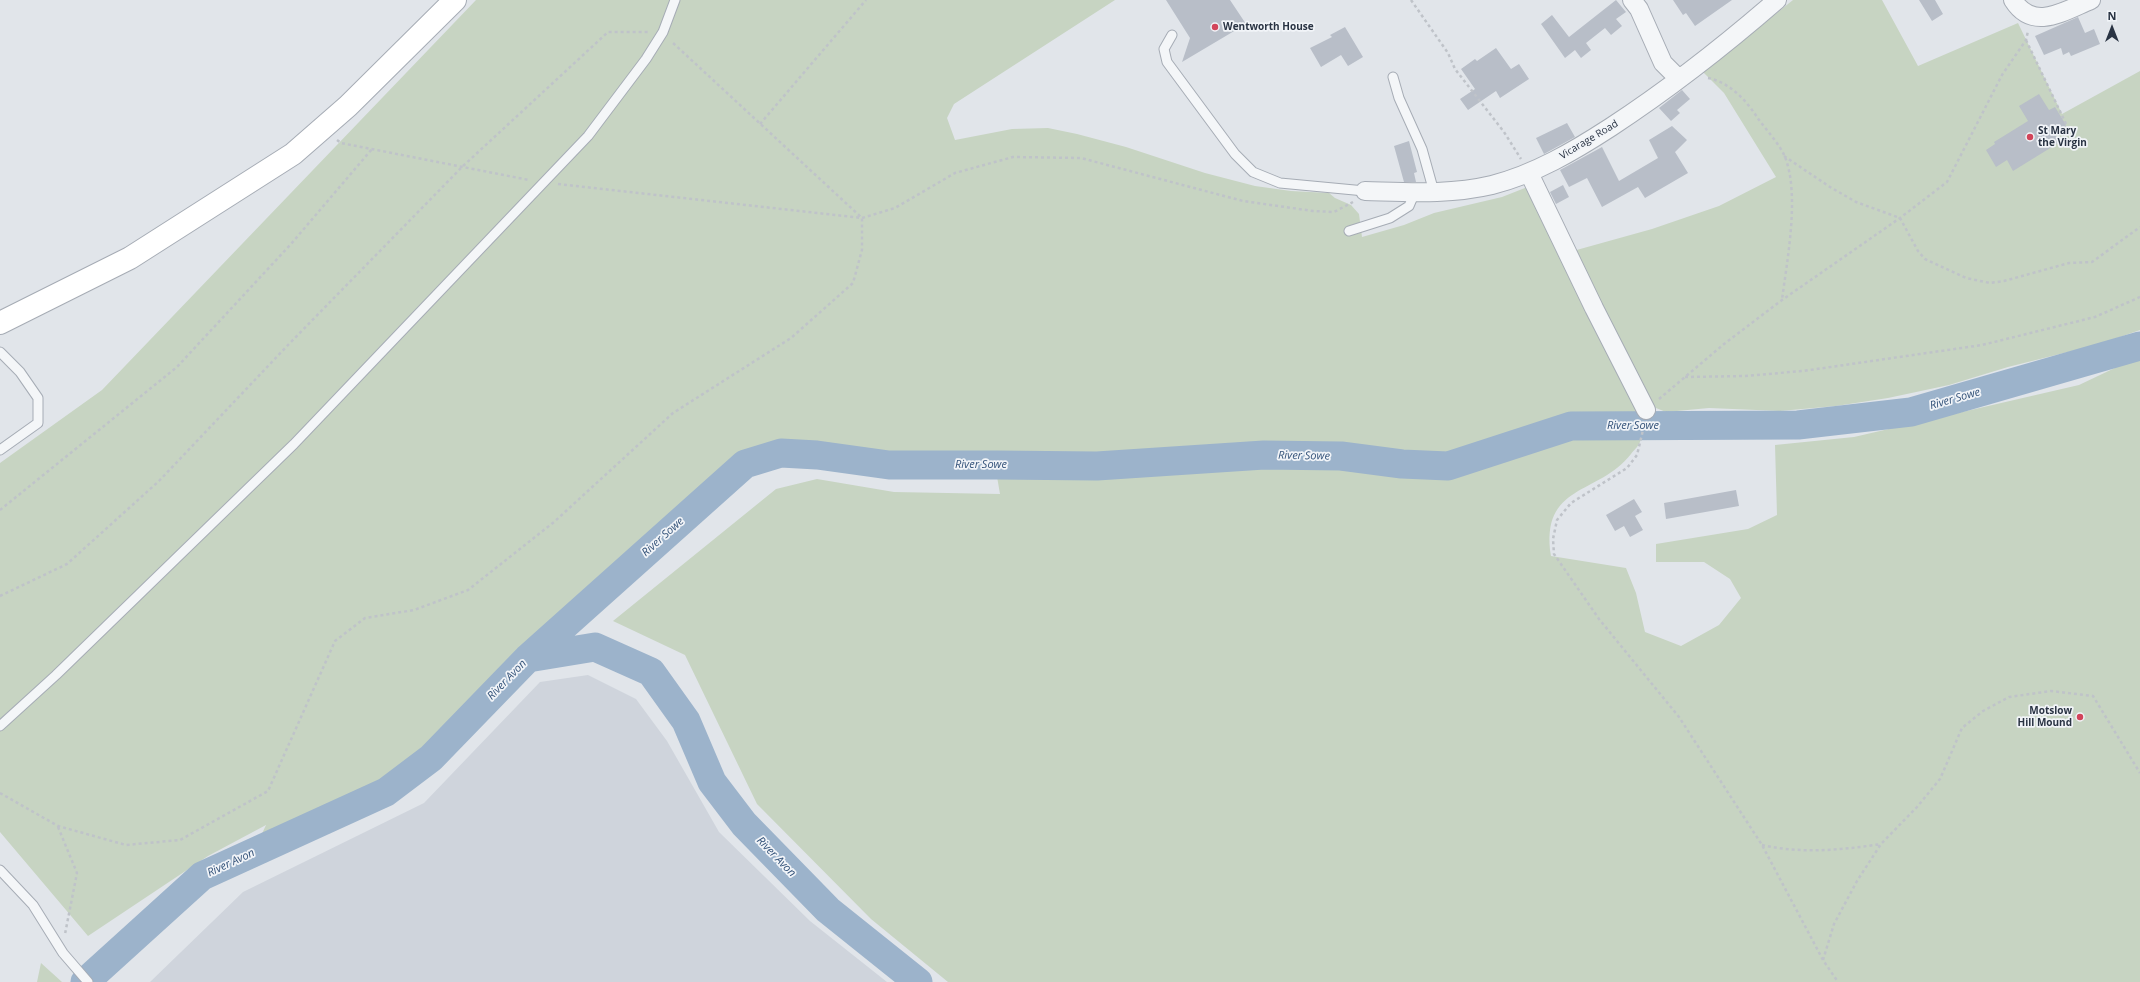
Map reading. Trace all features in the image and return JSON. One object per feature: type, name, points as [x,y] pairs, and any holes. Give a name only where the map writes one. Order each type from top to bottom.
[{"type":"main road","points":[[0,323],[130,258],[293,154],[348,106],[455,0]]},
{"type":"street","points":[[1632,0],[1639,9],[1663,63],[1684,75]]},
{"type":"street","name":"Vicarage Road","points":[[1365,191],[1434,192],[1475,189],[1529,172],[1576,150],[1640,108],[1684,75],[1777,0]]},
{"type":"street","points":[[2013,0],[2023,13],[2030,17],[2048,16],[2091,0]]},
{"type":"street","points":[[1529,172],[1646,416]]},
{"type":"lane","points":[[0,726],[56,675],[294,444],[588,136],[646,59],[663,32],[675,0]]},
{"type":"lane","points":[[1172,35],[1164,49],[1167,62],[1235,154],[1253,172],[1280,183],[1365,191]]},
{"type":"lane","points":[[1393,77],[1399,98],[1422,149],[1434,192]]},
{"type":"lane","points":[[1349,231],[1390,218],[1409,206],[1415,192]]},
{"type":"lane","points":[[0,352],[20,372],[38,398],[38,423],[0,450]]},
{"type":"lane","points":[[0,870],[33,905],[63,953],[88,982]]},
{"type":"path","points":[[760,124],[866,0]]},
{"type":"path","points":[[1411,0],[1448,53],[1455,69],[1504,132],[1529,172]]},
{"type":"path","points":[[1838,982],[1823,960],[1762,845],[1679,717],[1599,619],[1554,554],[1553,539],[1557,520],[1571,504],[1627,468],[1637,455],[1641,444],[1646,416],[1684,377],[1782,300],[1900,218],[1947,182],[2002,75],[2026,40],[2030,17]]},
{"type":"path","points":[[0,596],[67,564],[159,481],[288,345],[462,167],[608,32],[663,32],[681,52],[862,218],[862,250],[853,283],[791,338],[673,413],[554,522],[468,590],[414,610],[365,618],[335,641],[268,791],[180,840],[126,845],[58,826],[0,793]]},
{"type":"path","points":[[2026,40],[2067,126],[2058,132]]},
{"type":"path","points":[[1684,75],[1713,79],[1728,86],[1749,105],[1784,156],[1790,172],[1791,216],[1782,300]]},
{"type":"path","points":[[322,128],[341,143],[543,182],[862,218],[895,208],[955,173],[1013,157],[1081,158],[1243,201],[1313,211],[1334,212],[1351,205],[1365,191]]},
{"type":"path","points":[[0,510],[177,367],[291,244],[372,149]]},
{"type":"path","points":[[1784,156],[1830,187],[1856,202],[1900,218],[1918,251],[1925,259],[1966,278],[1990,283],[2004,281],[2069,263],[2092,262],[2140,227]]},
{"type":"path","points":[[1684,377],[1744,376],[1804,371],[1982,346],[2095,317],[2140,297]]},
{"type":"path","points":[[1823,960],[1834,924],[1857,881],[1881,844],[1917,807],[1940,779],[1962,728],[1983,711],[2009,697],[2051,691],[2093,696],[2140,773]]},
{"type":"path","points":[[56,940],[66,933],[77,873],[58,826]]},
{"type":"path","points":[[1762,845],[1787,850],[1813,850],[1853,848],[1881,844]]},
{"type":"shaded area","points":[[588,675],[636,699],[667,741],[719,832],[810,921],[887,982],[150,982],[243,892],[424,803],[540,682]]},
{"type":"green space","points":[[476,0],[1115,0],[954,104],[947,118],[955,140],[1012,129],[1048,128],[1126,147],[1205,173],[1255,186],[1291,191],[1329,193],[1335,198],[1351,205],[1359,214],[1362,237],[1404,225],[1434,213],[1502,197],[1530,186],[1645,415],[1640,442],[1631,454],[1618,467],[1574,493],[1563,503],[1554,515],[1550,532],[1551,556],[1626,568],[1636,593],[1645,632],[1681,646],[1719,625],[1741,598],[1730,579],[1704,562],[1656,562],[1656,544],[1748,529],[1777,515],[1775,445],[1854,437],[2079,385],[2140,356],[2140,982],[948,982],[871,919],[757,804],[685,655],[613,621],[776,489],[817,479],[894,492],[1000,494],[995,465],[889,465],[781,453],[745,464],[528,658],[431,758],[386,792],[253,853],[266,825],[208,856],[88,936],[0,832],[0,463],[102,390]]},
{"type":"green space","points":[[1793,0],[1882,0],[1918,66],[2018,23],[2062,114],[2140,71],[2140,330],[2100,344],[2008,367],[1949,385],[1888,398],[1836,406],[1780,411],[1709,408],[1666,412],[1651,406],[1573,251],[1652,229],[1719,206],[1776,177],[1724,93],[1703,72]]},
{"type":"green space","points":[[41,963],[62,982],[37,982]]},
{"type":"building","name":"Wentworth House","points":[[1166,0],[1230,0],[1246,24],[1182,62],[1190,38]]},
{"type":"building","points":[[1616,0],[1626,12],[1616,19],[1622,26],[1611,35],[1605,28],[1586,43],[1591,50],[1581,58],[1575,50],[1565,58],[1541,24],[1552,15],[1569,37]]},
{"type":"building","points":[[1673,0],[1732,0],[1695,26],[1686,13],[1683,15]]},
{"type":"building","points":[[1919,0],[1935,0],[1943,14],[1932,21]]},
{"type":"building","points":[[2078,17],[2085,33],[2094,29],[2100,44],[2071,56],[2069,52],[2063,55],[2061,48],[2044,55],[2035,36]]},
{"type":"building","points":[[1345,27],[1363,57],[1348,66],[1341,55],[1321,67],[1310,48],[1332,37],[1330,35]]},
{"type":"building","points":[[1496,48],[1511,69],[1519,64],[1529,79],[1500,98],[1496,91],[1468,110],[1460,99],[1475,89],[1461,69],[1475,59],[1477,61]]},
{"type":"building","points":[[1682,90],[1690,99],[1677,110],[1680,113],[1671,121],[1659,108]]},
{"type":"building","name":"St Mary the Virgin","points":[[2039,94],[2049,110],[2055,107],[2066,125],[2054,132],[2060,142],[2013,171],[2007,160],[1996,167],[1986,150],[1995,144],[1994,142],[2028,121],[2019,106]]},
{"type":"building","points":[[1567,123],[1575,137],[1544,154],[1536,138]]},
{"type":"building","points":[[1672,126],[1687,140],[1675,152],[1688,173],[1645,198],[1638,187],[1602,207],[1587,178],[1569,187],[1560,170],[1602,147],[1619,181],[1658,158],[1649,140]]},
{"type":"building","points":[[1409,141],[1417,172],[1414,173],[1416,182],[1404,182],[1394,146]]},
{"type":"building","points":[[1563,185],[1569,197],[1556,204],[1550,192]]},
{"type":"building","points":[[1736,490],[1739,506],[1666,519],[1664,503]]},
{"type":"building","points":[[1634,499],[1642,512],[1635,516],[1643,530],[1630,537],[1624,526],[1615,531],[1606,515]]},
{"type":"waterway","name":"River Sowe","points":[[85,982],[202,876],[386,792],[431,758],[528,658],[745,464],[781,453],[817,455],[889,465],[1097,466],[1264,455],[1341,456],[1402,464],[1448,466],[1571,426],[1798,425],[1911,412],[2140,346]]},
{"type":"waterway","name":"River Avon","points":[[528,658],[595,647],[651,672],[686,721],[712,782],[744,824],[828,910],[918,982]]},
{"type":"place","name":"Wentworth House","points":[[1215,27]]},
{"type":"place","name":"St Mary the Virgin","points":[[2030,137]]},
{"type":"place","name":"Motslow Hill Mound","points":[[2080,717]]}]
